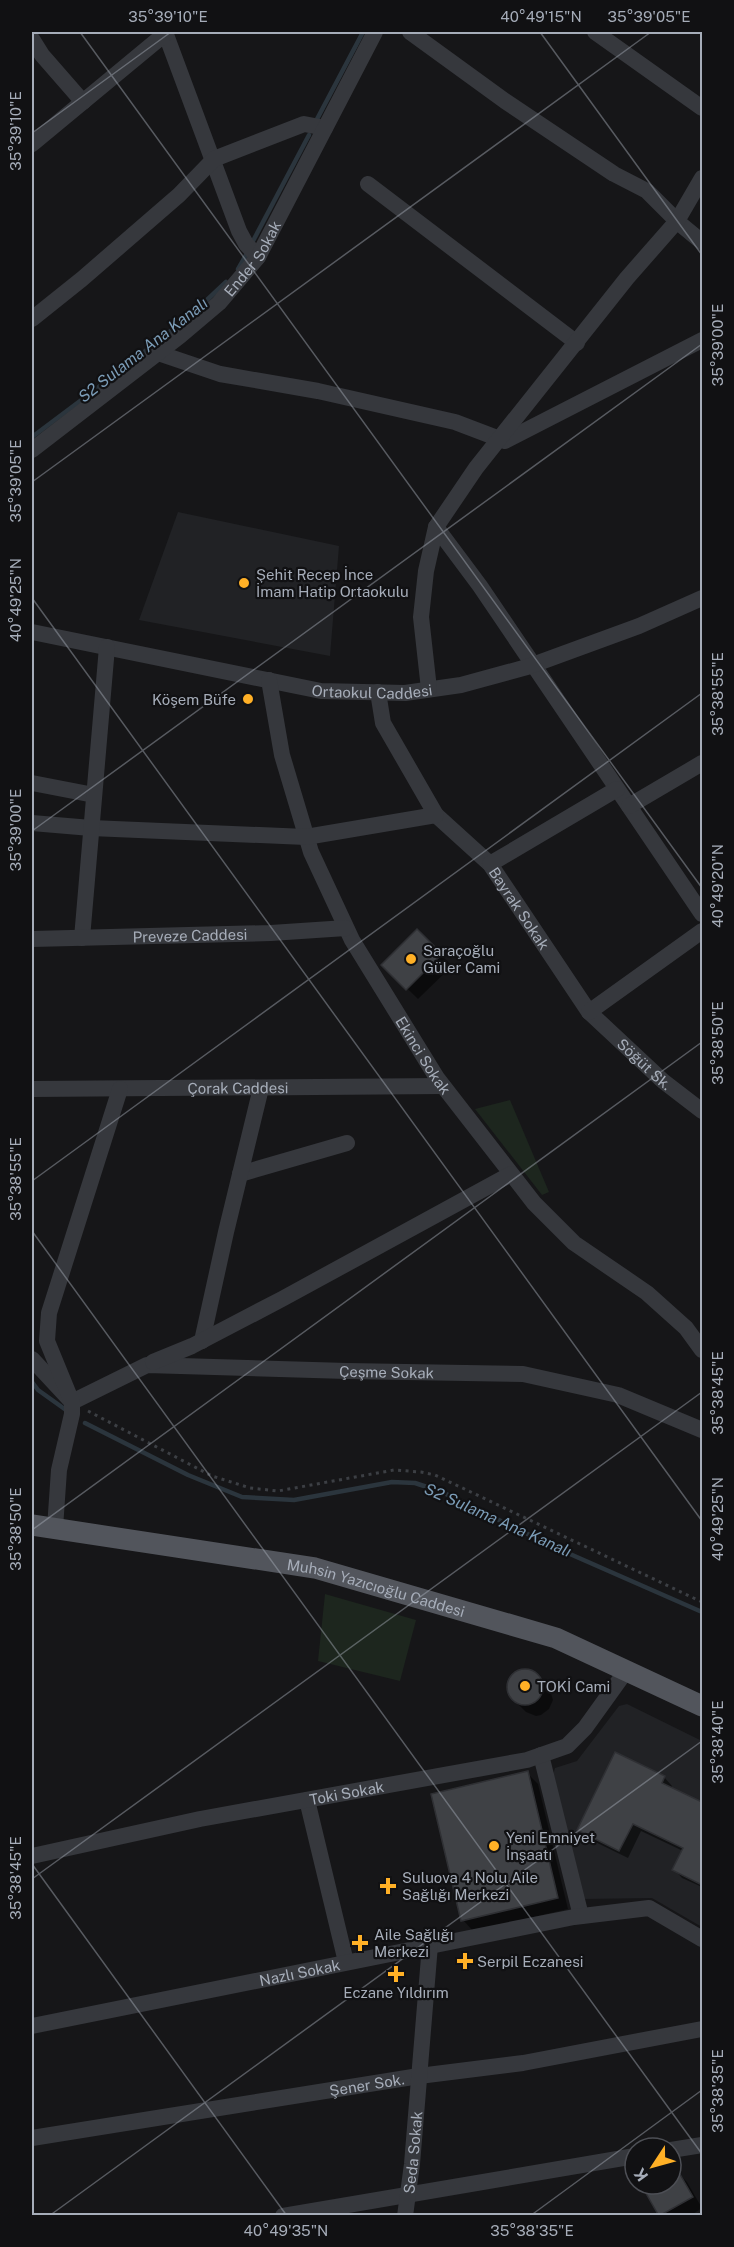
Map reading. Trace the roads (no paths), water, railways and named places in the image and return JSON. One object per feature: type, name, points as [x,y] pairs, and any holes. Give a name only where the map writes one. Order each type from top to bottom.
[{"type":"main road","name":"Muhsin Yazıcıoğlu Caddesi","points":[[32,1525],[315,1568],[556,1638],[702,1706]]},
{"type":"street","points":[[32,144],[166,32],[239,231],[258,257]]},
{"type":"street","name":"Ender Sokak","points":[[32,450],[219,303],[258,257],[375,32]]},
{"type":"street","points":[[410,32],[505,101],[594,161],[647,191],[702,242]]},
{"type":"street","points":[[595,32],[702,108]]},
{"type":"street","points":[[32,39],[42,55],[83,102]]},
{"type":"street","points":[[32,319],[179,195],[214,159],[304,124],[325,128]]},
{"type":"street","points":[[429,689],[421,617],[426,571],[436,527],[499,440],[627,278],[677,221],[702,178]]},
{"type":"street","points":[[368,184],[577,343]]},
{"type":"street","points":[[158,353],[220,374],[318,391],[455,422],[499,440],[508,441],[702,339]]},
{"type":"street","points":[[436,527],[480,586],[702,915]]},
{"type":"street","name":"Ortaokul Caddesi","points":[[32,632],[321,691],[405,693],[461,685],[533,664],[639,626],[702,598]]},
{"type":"street","points":[[82,938],[107,647]]},
{"type":"street","name":"Ekinci Sokak","points":[[269,680],[282,755],[311,852],[346,928],[443,1086],[534,1203],[574,1243],[647,1293],[700,1343]]},
{"type":"street","name":"Bayrak Sokak","points":[[378,692],[383,723],[436,815],[490,864],[590,1012]]},
{"type":"street","points":[[629,806],[702,763]]},
{"type":"street","points":[[32,783],[94,795]]},
{"type":"street","points":[[490,864],[617,789]]},
{"type":"street","points":[[32,824],[306,837],[436,815]]},
{"type":"street","name":"Preveze Caddesi","points":[[32,939],[271,933],[346,928]]},
{"type":"street","points":[[590,1012],[702,931]]},
{"type":"street","name":"Söğüt Sk.","points":[[590,1012],[663,1081],[702,1111]]},
{"type":"street","name":"Çorak Caddesi","points":[[32,1089],[443,1086]]},
{"type":"street","points":[[202,1341],[261,1088]]},
{"type":"street","points":[[55,1528],[58,1470],[68,1432],[72,1402],[47,1341],[49,1313],[120,1089]]},
{"type":"street","points":[[240,1174],[347,1143]]},
{"type":"street","points":[[147,1365],[202,1341],[511,1174]]},
{"type":"street","points":[[32,1359],[72,1402]]},
{"type":"street","name":"Çeşme Sokak","points":[[72,1402],[147,1365],[523,1374],[618,1395],[702,1430]]},
{"type":"street","name":"Toki Sokak","points":[[32,1856],[200,1819],[527,1760],[567,1746],[585,1728],[626,1671]]},
{"type":"street","points":[[541,1755],[581,1916]]},
{"type":"street","points":[[307,1800],[346,1962]]},
{"type":"street","name":"Nazlı Sokak","points":[[32,2026],[581,1916],[649,1908],[702,1939]]},
{"type":"street","name":"Seda Sokak","points":[[405,2216],[430,1946]]},
{"type":"street","name":"Şener Sok.","points":[[32,2138],[419,2076],[524,2063],[702,2029]]},
{"type":"street","points":[[683,2148],[702,2145]]},
{"type":"street","points":[[283,2216],[623,2158]]},
{"type":"waterway","name":"S2 Sulama Ana Kanalı","points":[[316,121],[363,32]]},
{"type":"waterway","name":"S2 Sulama Ana Kanalı","points":[[253,241],[309,135]]},
{"type":"waterway","name":"S2 Sulama Ana Kanalı","points":[[238,269],[246,255]]},
{"type":"waterway","name":"S2 Sulama Ana Kanalı","points":[[32,437],[192,314],[226,282]]},
{"type":"waterway","name":"S2 Sulama Ana Kanalı","points":[[32,1382],[38,1390],[66,1410]]},
{"type":"waterway","name":"S2 Sulama Ana Kanalı","points":[[85,1423],[188,1475],[242,1497],[294,1500],[392,1482],[415,1483],[442,1492],[554,1547],[702,1612]]},
{"type":"place","name":"Şehit Recep İnce İmam Hatip Ortaokulu","points":[[244,583]]},
{"type":"place","name":"Köşem Büfe","points":[[248,699]]},
{"type":"place","name":"Saraçoğlu Güler Cami","points":[[411,959]]},
{"type":"place","name":"TOKİ Cami","points":[[525,1686]]},
{"type":"place","name":"Yeni Emniyet İnşaatı","points":[[494,1846]]},
{"type":"place","name":"Suluova 4 Nolu Aile Sağlığı Merkezi","points":[[388,1886]]},
{"type":"place","name":"Aile Sağlığı Merkezi","points":[[360,1943]]},
{"type":"place","name":"Serpil Eczanesi","points":[[465,1961]]},
{"type":"place","name":"Eczane Yıldırım","points":[[396,1974]]}]
